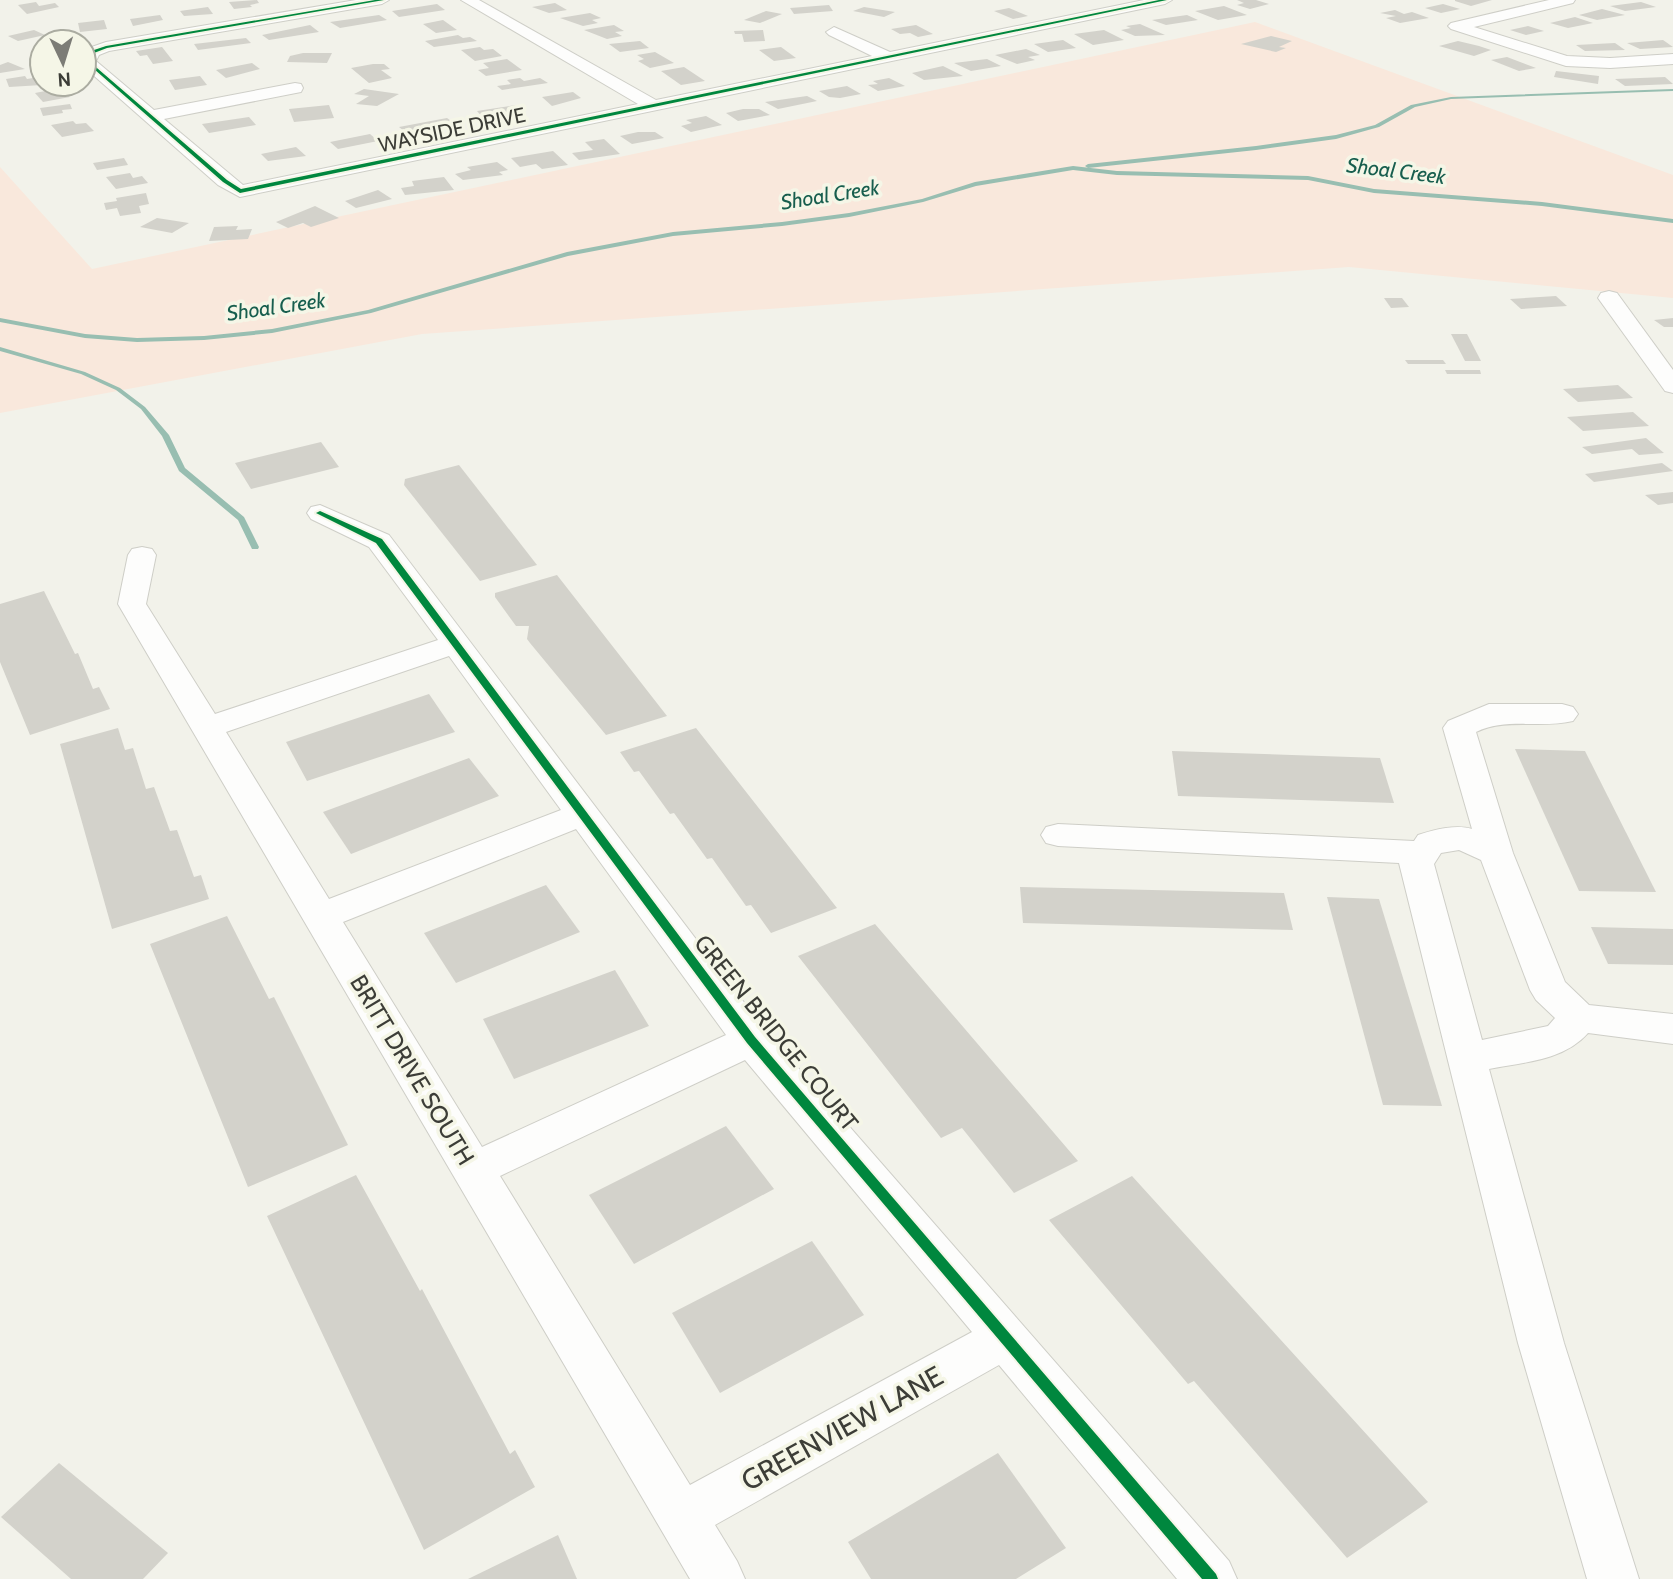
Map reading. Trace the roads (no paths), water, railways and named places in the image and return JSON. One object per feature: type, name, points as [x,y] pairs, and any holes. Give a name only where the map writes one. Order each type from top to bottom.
[{"type":"street","name":"WAYSIDE DRIVE","points":[[382,0],[106,47],[92,52],[88,62],[240,191],[1165,0]]},
{"type":"street","points":[[468,0],[654,106]]},
{"type":"street","points":[[1568,0],[1456,26],[1566,61],[1610,64],[1673,59]]},
{"type":"street","points":[[1063,4],[1093,15]]},
{"type":"street","points":[[834,32],[888,57]]},
{"type":"street","points":[[150,116],[295,88]]},
{"type":"street","points":[[1609,298],[1673,386]]},
{"type":"street","name":"GREEN BRIDGE COURT","points":[[320,513],[379,541],[751,1040],[1211,1579]]},
{"type":"street","name":"BRITT DRIVE SOUTH","points":[[142,555],[132,604],[719,1579]]},
{"type":"street","points":[[205,728],[456,645]]},
{"type":"street","points":[[1562,714],[1489,713],[1459,728],[1496,853],[1549,990],[1580,1017],[1673,1028]]},
{"type":"street","points":[[320,917],[583,814]]},
{"type":"street","points":[[1058,835],[1423,853]]},
{"type":"street","points":[[1496,853],[1463,838],[1430,843],[1416,864],[1541,1343],[1613,1579]]},
{"type":"street","points":[[1467,1058],[1547,1042],[1562,1036],[1580,1017]]},
{"type":"street","points":[[472,1170],[751,1040]]},
{"type":"street","name":"GREENVIEW LANE","points":[[681,1517],[1004,1338]]},
{"type":"waterway","points":[[1088,166],[1336,137],[1377,126],[1413,106],[1451,98],[1673,90]]},
{"type":"waterway","name":"Shoal Creek","points":[[0,320],[85,336],[137,340],[204,338],[272,331],[369,312],[567,254],[673,234],[849,215],[923,200],[975,184],[1073,168],[1117,173],[1308,178],[1374,191],[1542,204],[1673,221]]},
{"type":"waterway","points":[[0,349],[83,373],[118,389],[143,408],[165,435],[182,469],[241,519],[255,547]]}]
